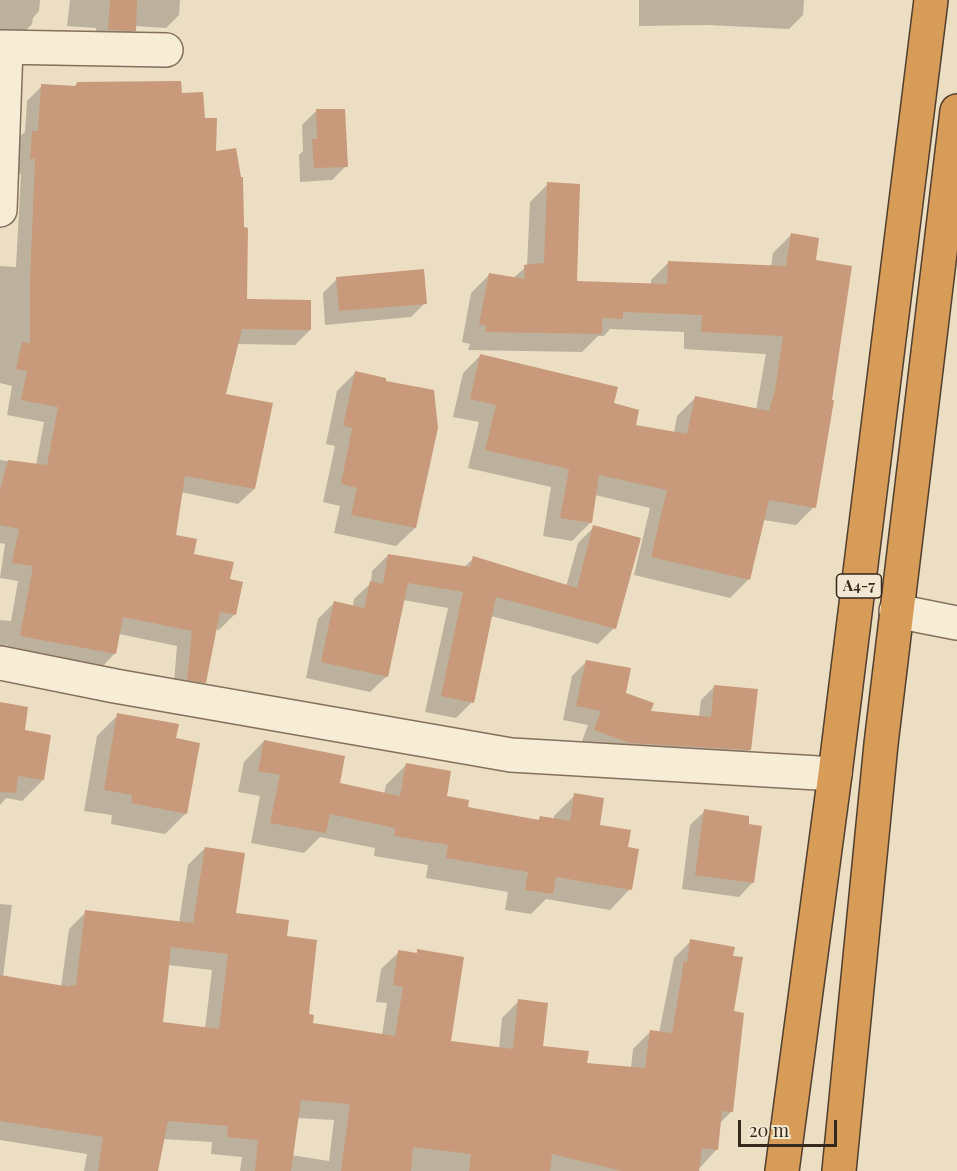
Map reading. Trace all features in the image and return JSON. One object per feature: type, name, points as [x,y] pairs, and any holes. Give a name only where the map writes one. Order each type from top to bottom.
[{"type":"highway","name":"A4-7","points":[[782,1171],[836,774],[931,0]]},
{"type":"highway","name":"A4-7","points":[[839,1171],[896,611],[953,171],[957,111]]},
{"type":"street","points":[[0,210],[3,47],[166,50]]},
{"type":"street","points":[[896,611],[957,623]]},
{"type":"street","points":[[0,663],[115,686],[511,755],[836,774]]},
{"type":"building","points":[[110,0],[137,0],[136,31],[108,30]]},
{"type":"building","points":[[181,81],[182,93],[203,92],[205,118],[217,118],[216,151],[236,148],[241,177],[243,177],[244,227],[248,228],[247,299],[311,300],[311,330],[242,329],[226,394],[273,403],[255,489],[185,476],[176,535],[197,539],[194,554],[234,562],[230,579],[243,582],[236,615],[220,612],[206,683],[187,680],[192,631],[123,617],[116,654],[20,636],[33,566],[12,563],[19,529],[0,525],[0,490],[8,460],[47,465],[58,407],[21,400],[27,371],[16,369],[22,342],[30,343],[35,159],[30,159],[32,131],[38,131],[41,84],[76,86],[77,82]]},
{"type":"building","points":[[316,109],[345,109],[348,167],[314,168],[312,139],[317,139]]},
{"type":"building","points":[[547,182],[580,184],[577,281],[667,284],[668,261],[786,266],[791,233],[819,238],[816,260],[852,266],[832,400],[834,400],[816,508],[769,500],[750,580],[651,557],[667,490],[599,475],[592,523],[560,518],[569,469],[485,450],[496,405],[470,399],[480,354],[618,387],[614,403],[639,410],[636,425],[687,434],[695,396],[769,411],[775,390],[783,336],[701,332],[702,315],[623,312],[623,319],[602,318],[602,334],[485,332],[487,326],[479,324],[489,273],[525,279],[524,265],[544,263]]},
{"type":"building","points":[[424,269],[427,304],[339,311],[336,277]]},
{"type":"building","points":[[355,371],[386,378],[386,381],[434,390],[438,428],[416,528],[351,515],[357,488],[341,484],[352,428],[343,426]]},
{"type":"building","points":[[593,525],[641,538],[616,629],[496,597],[474,703],[441,696],[463,592],[408,583],[388,677],[321,662],[334,601],[364,608],[370,581],[383,584],[388,554],[470,567],[473,556],[577,588]]},
{"type":"building","points":[[586,660],[631,668],[626,693],[654,703],[651,711],[711,717],[714,685],[758,689],[751,750],[630,743],[594,730],[601,711],[576,706]]},
{"type":"building","points":[[0,702],[28,707],[25,730],[51,735],[44,780],[18,776],[16,793],[0,792]]},
{"type":"building","points":[[117,713],[179,724],[176,738],[200,743],[187,814],[131,803],[132,795],[104,790]]},
{"type":"building","points":[[264,740],[345,756],[340,783],[400,796],[406,763],[451,771],[447,796],[469,800],[468,807],[539,820],[540,816],[570,821],[574,793],[604,798],[600,825],[631,830],[628,847],[639,849],[632,890],[556,877],[553,894],[525,890],[528,872],[446,858],[448,845],[394,836],[395,828],[330,814],[326,833],[270,823],[280,775],[258,771]]},
{"type":"building","points":[[704,809],[749,816],[749,824],[762,826],[754,883],[695,875]]},
{"type":"building","points":[[205,847],[245,853],[236,913],[289,920],[287,936],[317,940],[309,1014],[314,1015],[313,1023],[395,1036],[403,987],[393,985],[398,950],[417,953],[417,949],[464,957],[451,1041],[513,1049],[518,999],[548,1003],[543,1046],[589,1051],[587,1063],[645,1068],[650,1030],[672,1033],[690,939],[735,947],[733,956],[743,957],[734,1011],[744,1013],[733,1112],[722,1111],[718,1150],[702,1148],[699,1171],[622,1171],[552,1154],[550,1171],[469,1171],[471,1154],[413,1147],[411,1171],[341,1171],[350,1104],[301,1100],[291,1171],[255,1171],[258,1140],[227,1137],[228,1126],[168,1121],[158,1171],[98,1171],[103,1137],[0,1121],[0,975],[70,987],[70,985],[76,985],[85,910],[193,923]],"holes":[[[171,947],[228,954],[219,1029],[163,1022]]]}]
